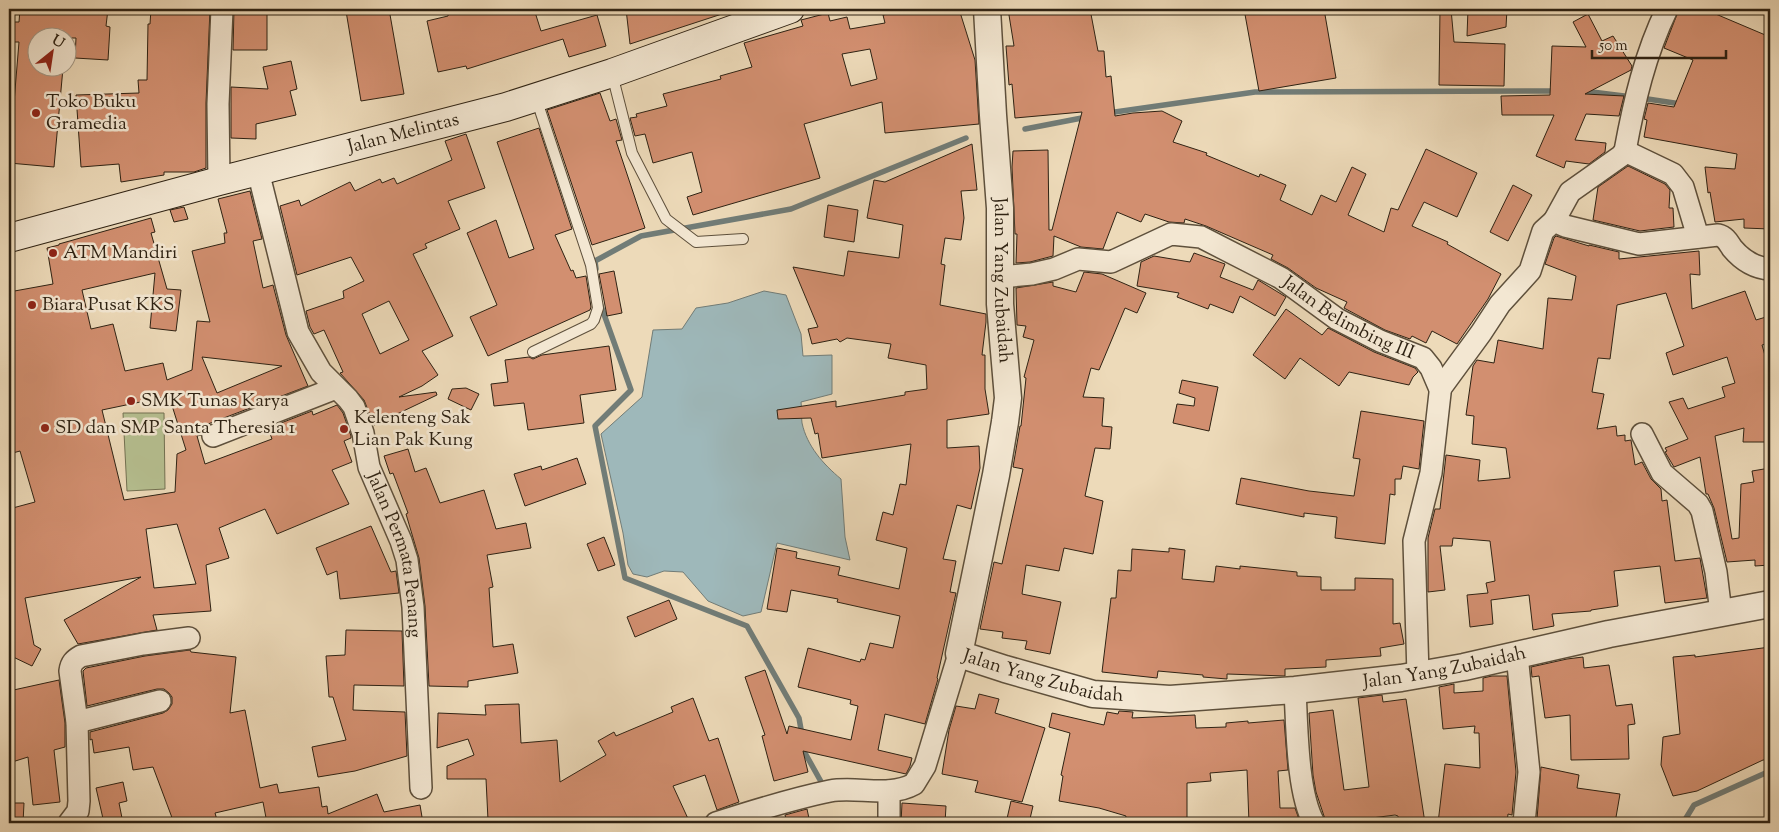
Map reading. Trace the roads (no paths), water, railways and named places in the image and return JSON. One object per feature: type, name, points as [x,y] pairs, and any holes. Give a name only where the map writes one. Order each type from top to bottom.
[{"type":"main road","name":"Jalan Melintas","points":[[9,238],[218,180],[506,107],[612,73],[790,9]]},
{"type":"street","points":[[218,180],[218,104],[222,9]]},
{"type":"street","name":"Jalan Yang Zubaidah","points":[[987,9],[992,115],[1000,208],[1000,304],[1008,398],[1006,422],[996,475],[959,654],[1093,694],[1170,699],[1294,690],[1418,675],[1609,634],[1770,604]]},
{"type":"street","points":[[1418,675],[1414,541],[1431,473],[1440,388],[1500,304],[1530,271],[1543,231],[1554,221],[1570,192],[1621,156],[1625,151],[1636,94],[1667,9]]},
{"type":"street","points":[[1625,151],[1673,174],[1678,179],[1683,187],[1698,238]]},
{"type":"street","name":"Jalan Permata Penang","points":[[258,171],[298,332],[321,372],[348,399],[358,415],[369,467],[408,560],[413,606],[421,788]]},
{"type":"street","points":[[1554,221],[1566,226],[1639,244],[1718,235],[1724,236],[1733,250],[1748,262],[1754,266],[1770,269]]},
{"type":"street","name":"Jalan Belimbing III","points":[[1000,277],[1032,274],[1078,259],[1111,262],[1171,234],[1201,237],[1281,278],[1337,319],[1380,341],[1424,358],[1440,388]]},
{"type":"street","points":[[213,436],[336,388]]},
{"type":"street","points":[[1642,434],[1662,473],[1698,504],[1702,511],[1716,572],[1721,613]]},
{"type":"street","points":[[69,823],[78,810],[79,801],[77,722],[70,671],[74,660],[82,656],[143,644],[189,638]]},
{"type":"street","points":[[716,823],[784,802],[833,791],[889,791],[912,786],[917,782],[925,766],[959,654]]},
{"type":"street","points":[[1517,655],[1529,772],[1524,823]]},
{"type":"street","points":[[1294,690],[1302,779],[1306,800],[1314,823]]},
{"type":"street","points":[[77,722],[160,702]]},
{"type":"street","points":[[889,791],[889,823]]},
{"type":"lane","points":[[612,73],[632,153],[666,219],[696,242],[744,239]]},
{"type":"lane","points":[[533,352],[591,324],[598,308],[591,265],[536,98]]},
{"type":"water","points":[[764,291],[786,295],[801,334],[803,356],[832,355],[832,394],[801,402],[802,420],[804,431],[812,447],[822,461],[841,479],[845,537],[850,560],[777,543],[761,612],[743,616],[708,601],[683,572],[664,571],[647,577],[633,574],[628,565],[623,533],[601,434],[642,397],[653,330],[682,329],[696,308],[728,303]]},
{"type":"waterway","points":[[1108,113],[1255,92],[1557,91]]},
{"type":"waterway","points":[[1584,91],[1632,97]]},
{"type":"waterway","points":[[1641,98],[1681,104]]},
{"type":"waterway","points":[[1025,129],[1087,117]]},
{"type":"waterway","points":[[596,269],[595,261],[641,236],[791,209],[966,138]]},
{"type":"waterway","points":[[600,303],[631,390],[595,426],[625,578],[747,626],[799,718],[802,735]]},
{"type":"waterway","points":[[804,745],[805,753],[824,787]]},
{"type":"waterway","points":[[1683,823],[1694,805],[1770,771]]},
{"type":"place","name":"Toko Buku Gramedia","points":[[36,113]]},
{"type":"place","name":"ATM Mandiri","points":[[53,253]]},
{"type":"place","name":"Biara Pusat KKS","points":[[32,305]]},
{"type":"place","name":"SMK Tunas Karya","points":[[131,401]]},
{"type":"place","name":"SD dan SMP Santa Theresia 1","points":[[45,428]]},
{"type":"place","name":"Kelenteng Sak Lian Pak Kung","points":[[344,429]]}]
